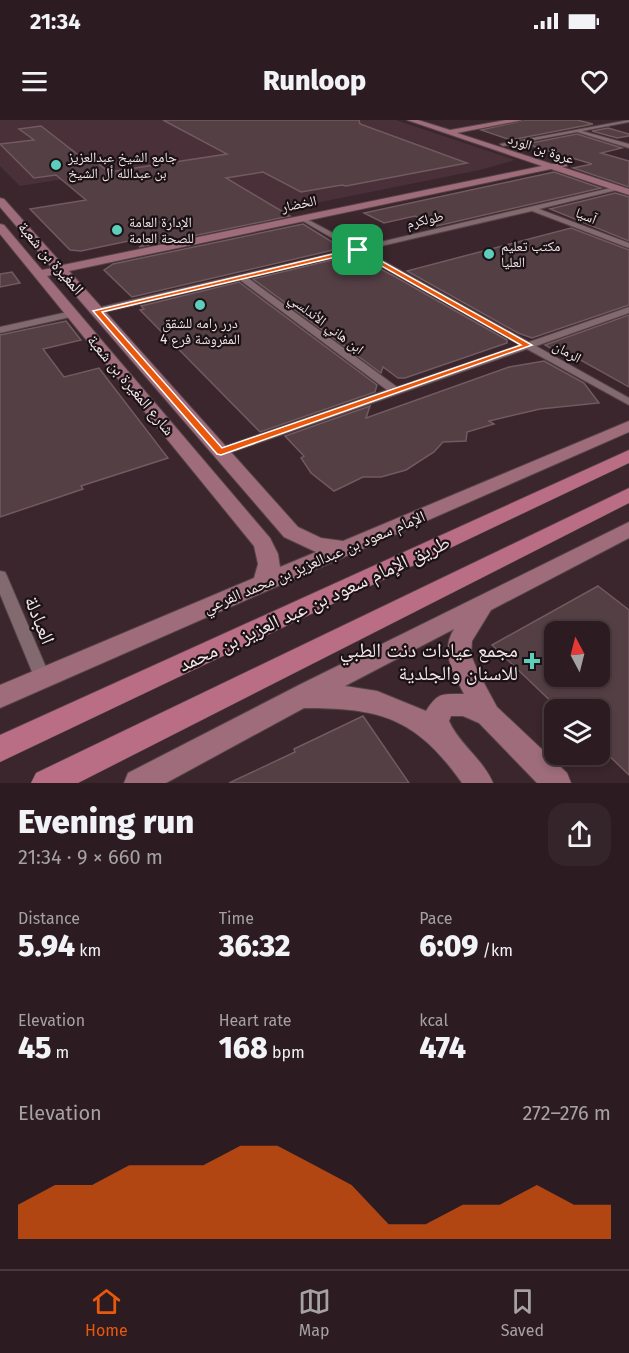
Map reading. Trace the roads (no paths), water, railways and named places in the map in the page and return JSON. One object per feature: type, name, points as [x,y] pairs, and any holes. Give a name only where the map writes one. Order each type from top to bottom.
[{"type":"main road","name":"طريق الإمام سعود بن عبد العزيز بن محمد","points":[[0,749],[629,456]]},
{"type":"main road","points":[[47,783],[629,495]]},
{"type":"street","name":"عروة بن الورد","points":[[411,120],[503,144],[629,192]]},
{"type":"street","name":"عروة بن الورد","points":[[428,120],[449,130],[540,162]]},
{"type":"street","points":[[449,130],[494,120]]},
{"type":"street","points":[[449,130],[519,120]]},
{"type":"street","points":[[503,144],[629,121]]},
{"type":"street","points":[[575,131],[629,146]]},
{"type":"street","name":"الخضار","points":[[57,266],[540,162],[564,164]]},
{"type":"street","name":"الخضار","points":[[36,270],[303,219],[552,163]]},
{"type":"street","name":"عروة بن الورد","points":[[564,164],[629,185]]},
{"type":"street","name":"طولكرم","points":[[97,311],[619,188]]},
{"type":"street","name":"المغيرة بن شعبة","points":[[0,201],[291,532]]},
{"type":"street","name":"آسيا","points":[[534,208],[629,246]]},
{"type":"street","name":"الرمان","points":[[303,219],[629,402]]},
{"type":"street","name":"شارع المغيرة بن شعبة","points":[[0,227],[263,543]]},
{"type":"street","name":"ابن هاني الأندلسي","points":[[242,277],[395,392]]},
{"type":"street","points":[[221,452],[629,310]]},
{"type":"street","points":[[0,330],[72,314]]},
{"type":"street","name":"الإمام سعود بن عبدالعزيز بن محمد الفرعي","points":[[0,697],[629,426]]},
{"type":"street","points":[[138,783],[297,698],[629,529]]},
{"type":"street","points":[[261,585],[270,568],[268,554],[263,543],[284,542],[289,538],[291,532],[316,545],[345,548]]},
{"type":"street","name":"العبادلة","points":[[0,576],[43,679]]},
{"type":"street","points":[[483,604],[460,640],[459,655],[488,715],[557,783]]},
{"type":"street","points":[[297,698],[340,696],[383,703],[409,715],[442,736]]},
{"type":"street","points":[[479,783],[442,736],[435,720],[444,705],[465,705],[488,715]]},
{"type":"place","name":"جامع الشيخ عبدالعزيز بن عبدالله أل الشيخ","points":[[56,165]]},
{"type":"place","name":"الإدارة العامة للصحة العامة","points":[[117,230]]},
{"type":"place","name":"مكتب تعليم العليا","points":[[489,254]]},
{"type":"place","name":"درر رامه للشقق المفروشة فرع 4","points":[[200,305]]},
{"type":"place","name":"مجمع عيادات دنت الطبي للاسنان والجلدية","points":[[532,661]]}]
